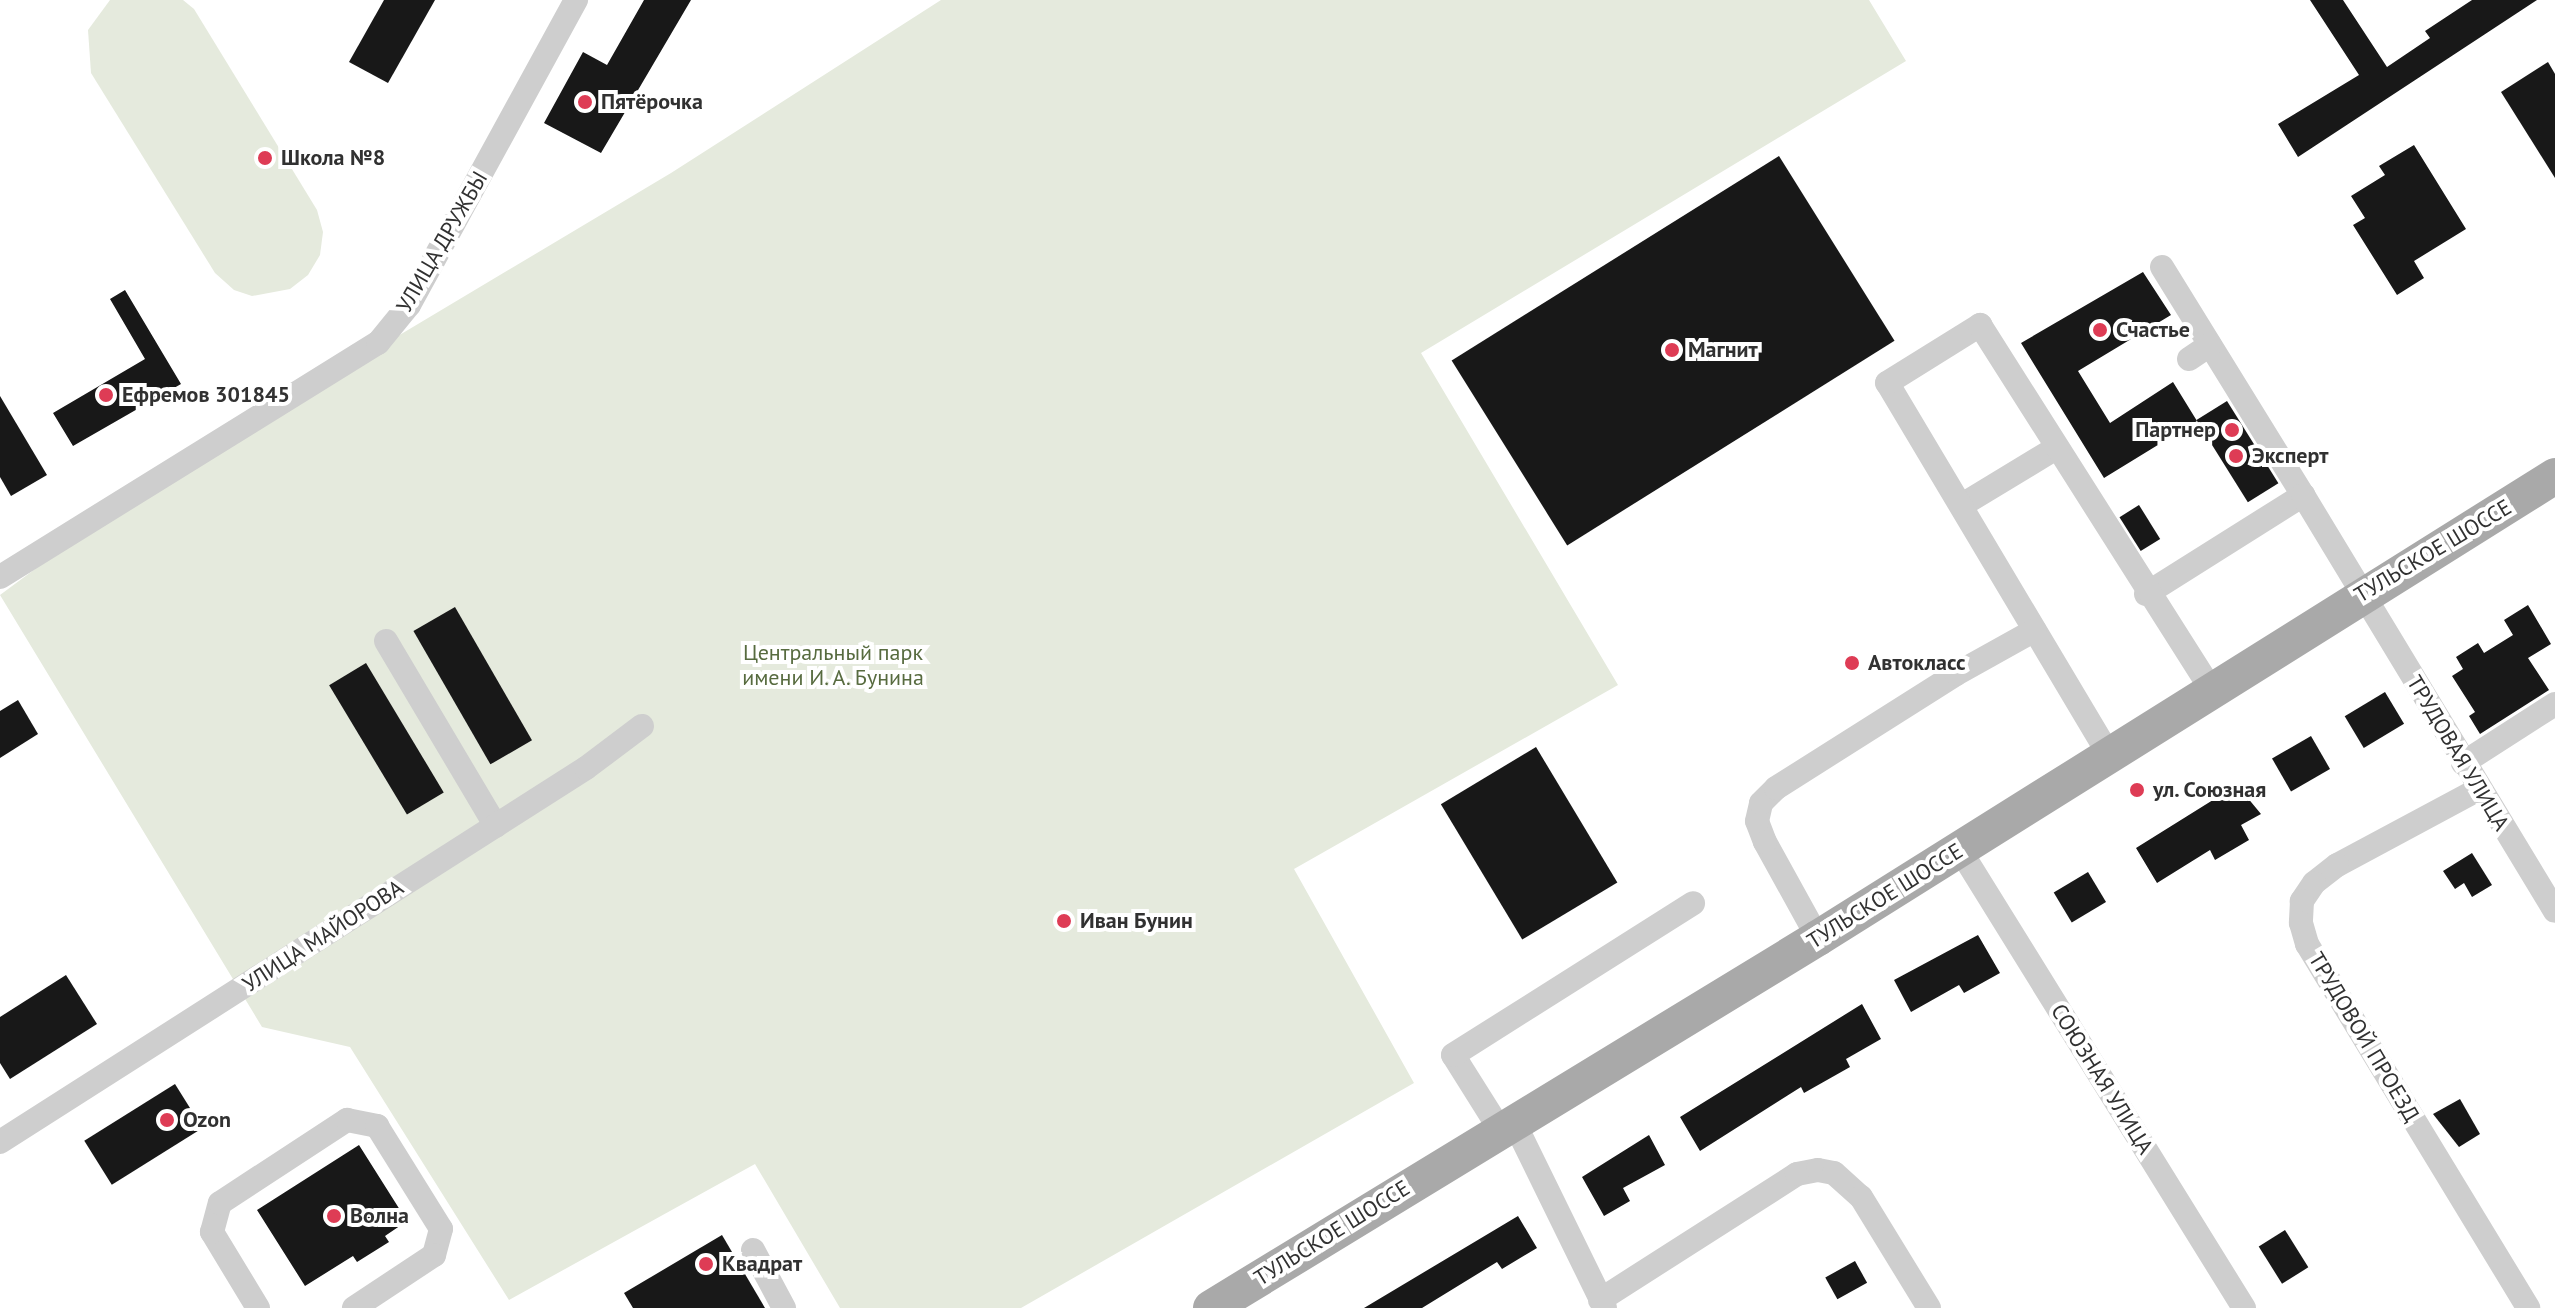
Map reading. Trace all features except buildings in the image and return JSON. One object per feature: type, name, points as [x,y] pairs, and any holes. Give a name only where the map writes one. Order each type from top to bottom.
[{"type":"main road","name":"ТУЛЬСКОЕ ШОССЕ","points":[[1211,1308],[1506,1124],[1818,938],[2210,688],[2555,476]]},
{"type":"street","name":"УЛИЦА ДРУЖБЫ","points":[[0,577],[378,343],[409,305],[576,0]]},
{"type":"street","name":"ТРУДОВАЯ УЛИЦА","points":[[2162,267],[2555,911]]},
{"type":"street","points":[[2108,753],[1887,383],[1980,325],[2146,594],[2210,688]]},
{"type":"street","points":[[2189,359],[2210,345]]},
{"type":"street","points":[[1962,505],[2056,448]]},
{"type":"street","points":[[2146,594],[2303,495]]},
{"type":"street","points":[[1818,938],[1765,842],[1757,821],[1761,803],[1776,788],[1956,674],[2035,630]]},
{"type":"street","points":[[386,641],[496,826]]},
{"type":"street","points":[[2463,763],[2555,704]]},
{"type":"street","name":"УЛИЦА МАЙОРОВА","points":[[0,1142],[628,741],[642,726]]},
{"type":"street","name":"ТРУДОВОЙ ПРОЕЗД","points":[[2479,789],[2337,865],[2314,883],[2302,901],[2301,923],[2307,944],[2528,1308]]},
{"type":"street","name":"СОЮЗНАЯ УЛИЦА","points":[[1960,850],[2244,1308]]},
{"type":"street","points":[[1693,903],[1453,1055],[1506,1124],[1603,1304],[1797,1174],[1818,1170],[1834,1173],[1861,1197],[1929,1308]]},
{"type":"street","points":[[258,1308],[212,1232],[220,1203],[347,1120],[377,1126],[441,1229],[434,1255],[356,1307]]},
{"type":"street","points":[[753,1250],[784,1308]]},
{"type":"green space","points":[[110,0],[183,0],[194,9],[317,210],[323,232],[320,255],[308,275],[290,289],[252,296],[234,290],[215,273],[91,73],[88,30]]},
{"type":"green space","name":"Центральный парк имени И. А. Бунина","points":[[941,0],[1869,0],[1906,61],[1421,353],[1618,685],[1294,869],[1414,1083],[1021,1308],[840,1308],[755,1164],[509,1300],[350,1047],[262,1027],[0,595],[150,484],[671,173]]},
{"type":"place","name":"Пятёрочка","points":[[585,102]]},
{"type":"place","name":"Школа №8","points":[[265,158]]},
{"type":"place","name":"Счастье","points":[[2100,330]]},
{"type":"place","name":"Магнит","points":[[1672,350]]},
{"type":"place","name":"Ефремов 301845","points":[[106,395]]},
{"type":"place","name":"Партнер","points":[[2232,430]]},
{"type":"place","name":"Эксперт","points":[[2236,456]]},
{"type":"place","name":"Автокласс","points":[[1852,663]]},
{"type":"place","name":"ул. Союзная","points":[[2137,790]]},
{"type":"place","name":"Иван Бунин","points":[[1064,921]]},
{"type":"place","name":"Ozon","points":[[167,1120]]},
{"type":"place","name":"Волна","points":[[334,1216]]},
{"type":"place","name":"Квадрат","points":[[706,1264]]}]
